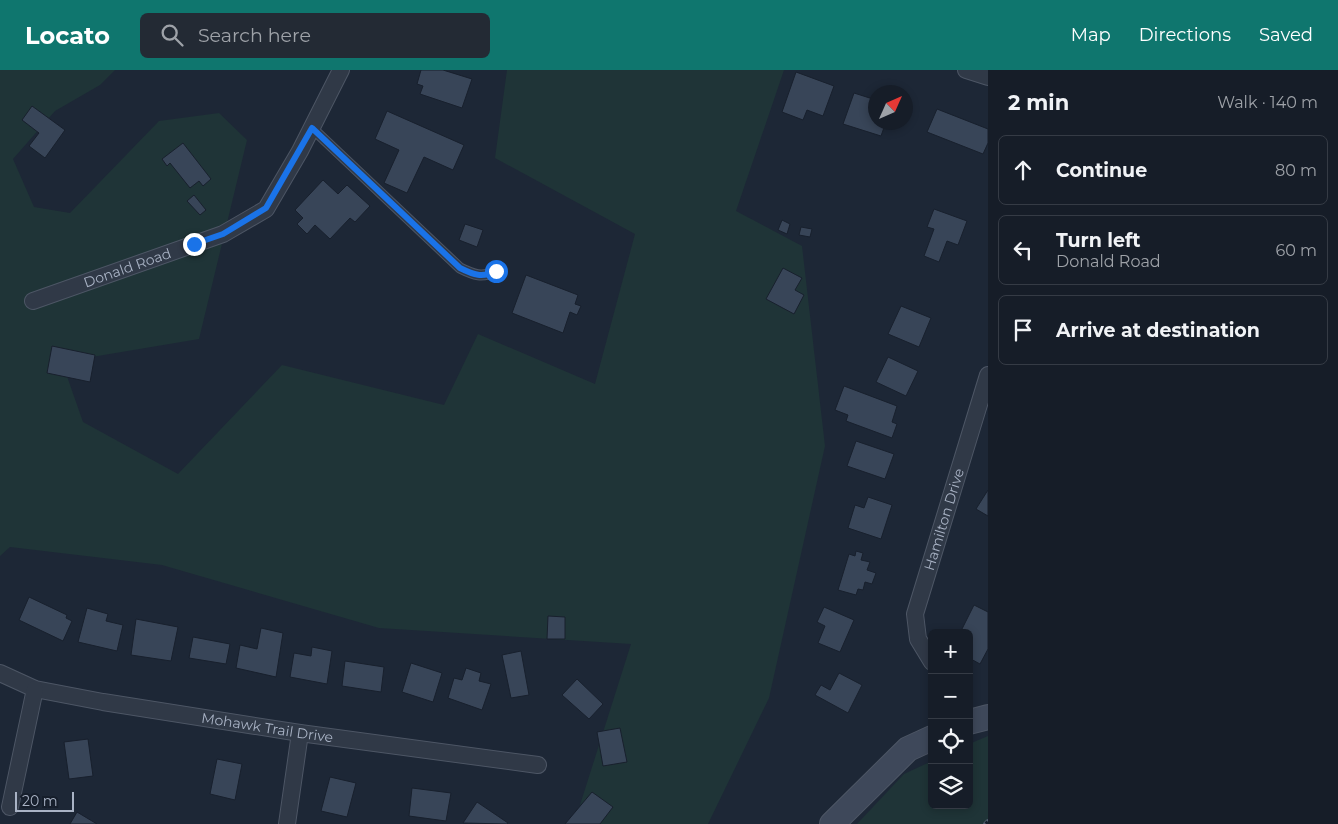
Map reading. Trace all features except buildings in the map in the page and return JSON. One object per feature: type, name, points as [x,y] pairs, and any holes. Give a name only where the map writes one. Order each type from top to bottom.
[{"type":"street","name":"Donald Road","points":[[33,301],[223,234],[266,208],[312,128],[341,70]]},
{"type":"street","points":[[966,70],[988,77]]},
{"type":"street","name":"Hamilton Drive","points":[[928,655],[918,638],[915,614],[988,375]]},
{"type":"street","name":"Mohawk Trail Drive","points":[[0,674],[35,689],[300,734],[538,765]]},
{"type":"street","points":[[10,807],[35,689]]},
{"type":"street","points":[[287,824],[300,734]]},
{"type":"street","points":[[832,824],[908,749],[928,740]]},
{"type":"lane","points":[[312,128],[460,268],[475,275],[486,275],[496,271]]},
{"type":"green space","points":[[0,70],[115,70],[100,85],[55,111],[13,159],[34,207],[70,213],[159,121],[219,113],[247,140],[199,339],[62,362],[83,422],[178,474],[282,365],[444,405],[478,334],[595,384],[635,234],[495,158],[507,70],[784,70],[736,211],[802,246],[825,446],[769,698],[708,824],[574,824],[631,644],[379,628],[162,565],[10,547],[0,556]]},
{"type":"green space","points":[[988,736],[988,824],[857,824],[904,774],[928,763],[928,809],[973,809],[973,742]]},
{"type":"route","points":[[194,244],[223,234],[266,208],[312,128],[460,268],[475,275],[486,275],[496,271]]}]
